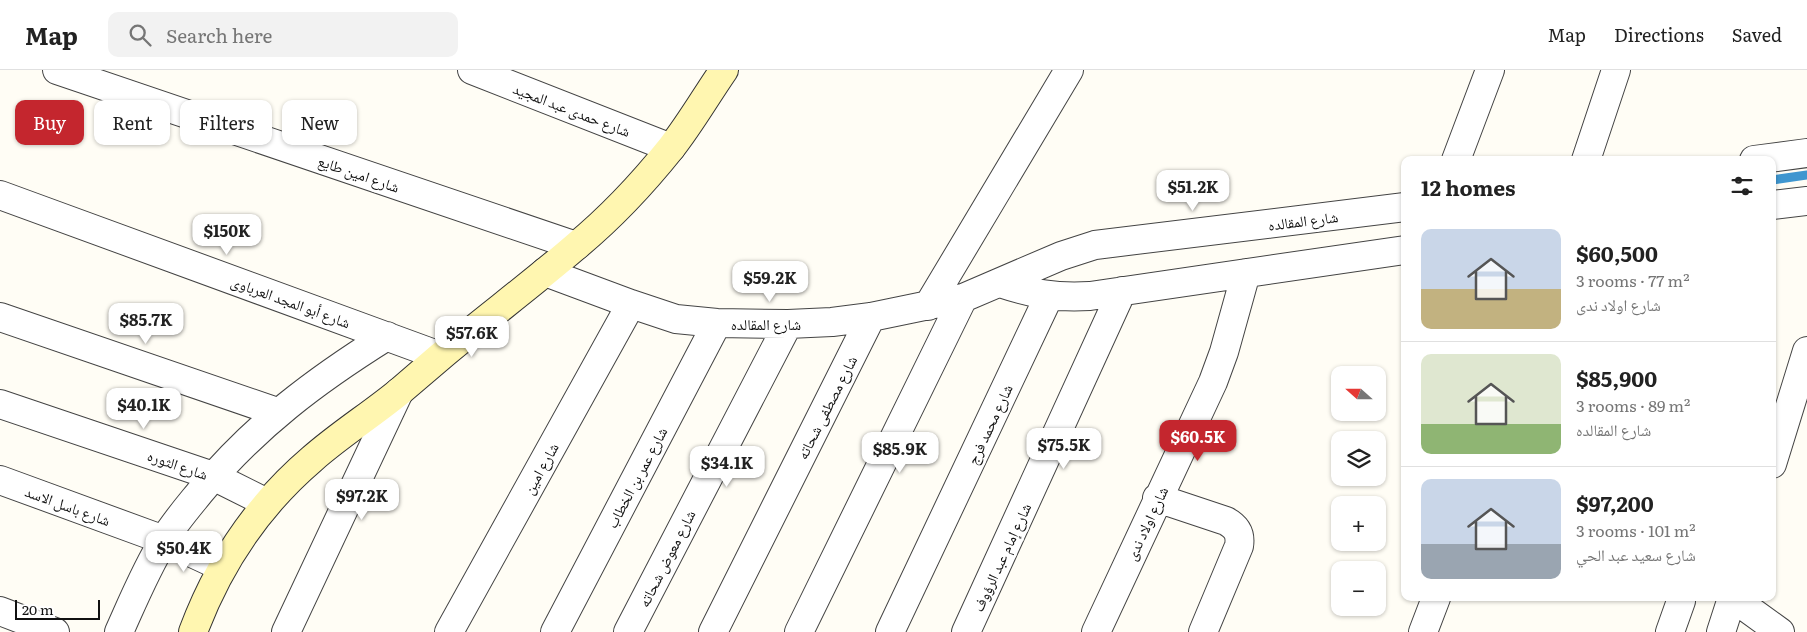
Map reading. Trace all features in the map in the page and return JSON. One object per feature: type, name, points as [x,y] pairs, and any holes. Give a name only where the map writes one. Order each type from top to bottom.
[{"type":"street","name":"شارع امين طايع","points":[[57,70],[576,246]]},
{"type":"street","name":"شارع حمدى عبد المجيد","points":[[472,70],[671,148]]},
{"type":"street","points":[[193,632],[222,567],[243,534],[267,503],[313,458],[399,392],[440,356],[576,246],[610,214],[671,148],[724,70]]},
{"type":"street","points":[[928,306],[1069,70]]},
{"type":"street","points":[[1458,156],[1490,70]]},
{"type":"street","points":[[1587,156],[1616,70]]},
{"type":"street","points":[[1776,157],[1807,153]]},
{"type":"street","name":"شارع أبو المجد العرباوى","points":[[0,195],[440,356]]},
{"type":"street","points":[[1776,205],[1807,201]]},
{"type":"street","name":"شارع المقالده","points":[[545,272],[631,304],[676,318],[718,323],[788,324],[832,322],[872,317],[963,298],[1061,256],[1096,245],[1401,208]]},
{"type":"street","points":[[1000,283],[1022,291],[1049,296],[1090,296],[1401,251]]},
{"type":"street","name":"شارع اولاد ندى","points":[[1096,632],[1157,498],[1213,382],[1224,352],[1246,272]]},
{"type":"street","name":"شارع إمام عبد الرؤوف","points":[[966,632],[1122,291]]},
{"type":"street","name":"شارع محمد فرج","points":[[890,632],[1049,296]]},
{"type":"street","points":[[799,632],[963,298]]},
{"type":"street","name":"شارع امين","points":[[449,632],[631,304]]},
{"type":"street","points":[[0,317],[277,412]]},
{"type":"street","name":"شارع مصطفى شحاته","points":[[713,632],[872,317]]},
{"type":"street","name":"شارع عمر بن الخطاب","points":[[555,632],[718,323]]},
{"type":"street","name":"شارع معوض شحاته","points":[[628,632],[788,324]]},
{"type":"street","points":[[119,632],[164,540],[213,476],[277,412],[308,388],[386,336]]},
{"type":"street","points":[[1776,451],[1807,351]]},
{"type":"street","points":[[286,632],[399,392]]},
{"type":"street","name":"شارع الثوره","points":[[0,404],[213,476],[267,503]]},
{"type":"street","name":"شارع باسل الاسد","points":[[0,480],[164,540],[222,567]]},
{"type":"street","points":[[1157,498],[1226,521],[1238,530],[1239,546],[1204,632]]},
{"type":"street","points":[[1423,632],[1435,601]]},
{"type":"street","points":[[1670,632],[1681,601]]},
{"type":"street","points":[[1721,632],[1731,601]]},
{"type":"street","points":[[1736,601],[1780,632]]},
{"type":"street","points":[[0,611],[55,632]]},
{"type":"waterway","points":[[1776,179],[1807,175]]}]
